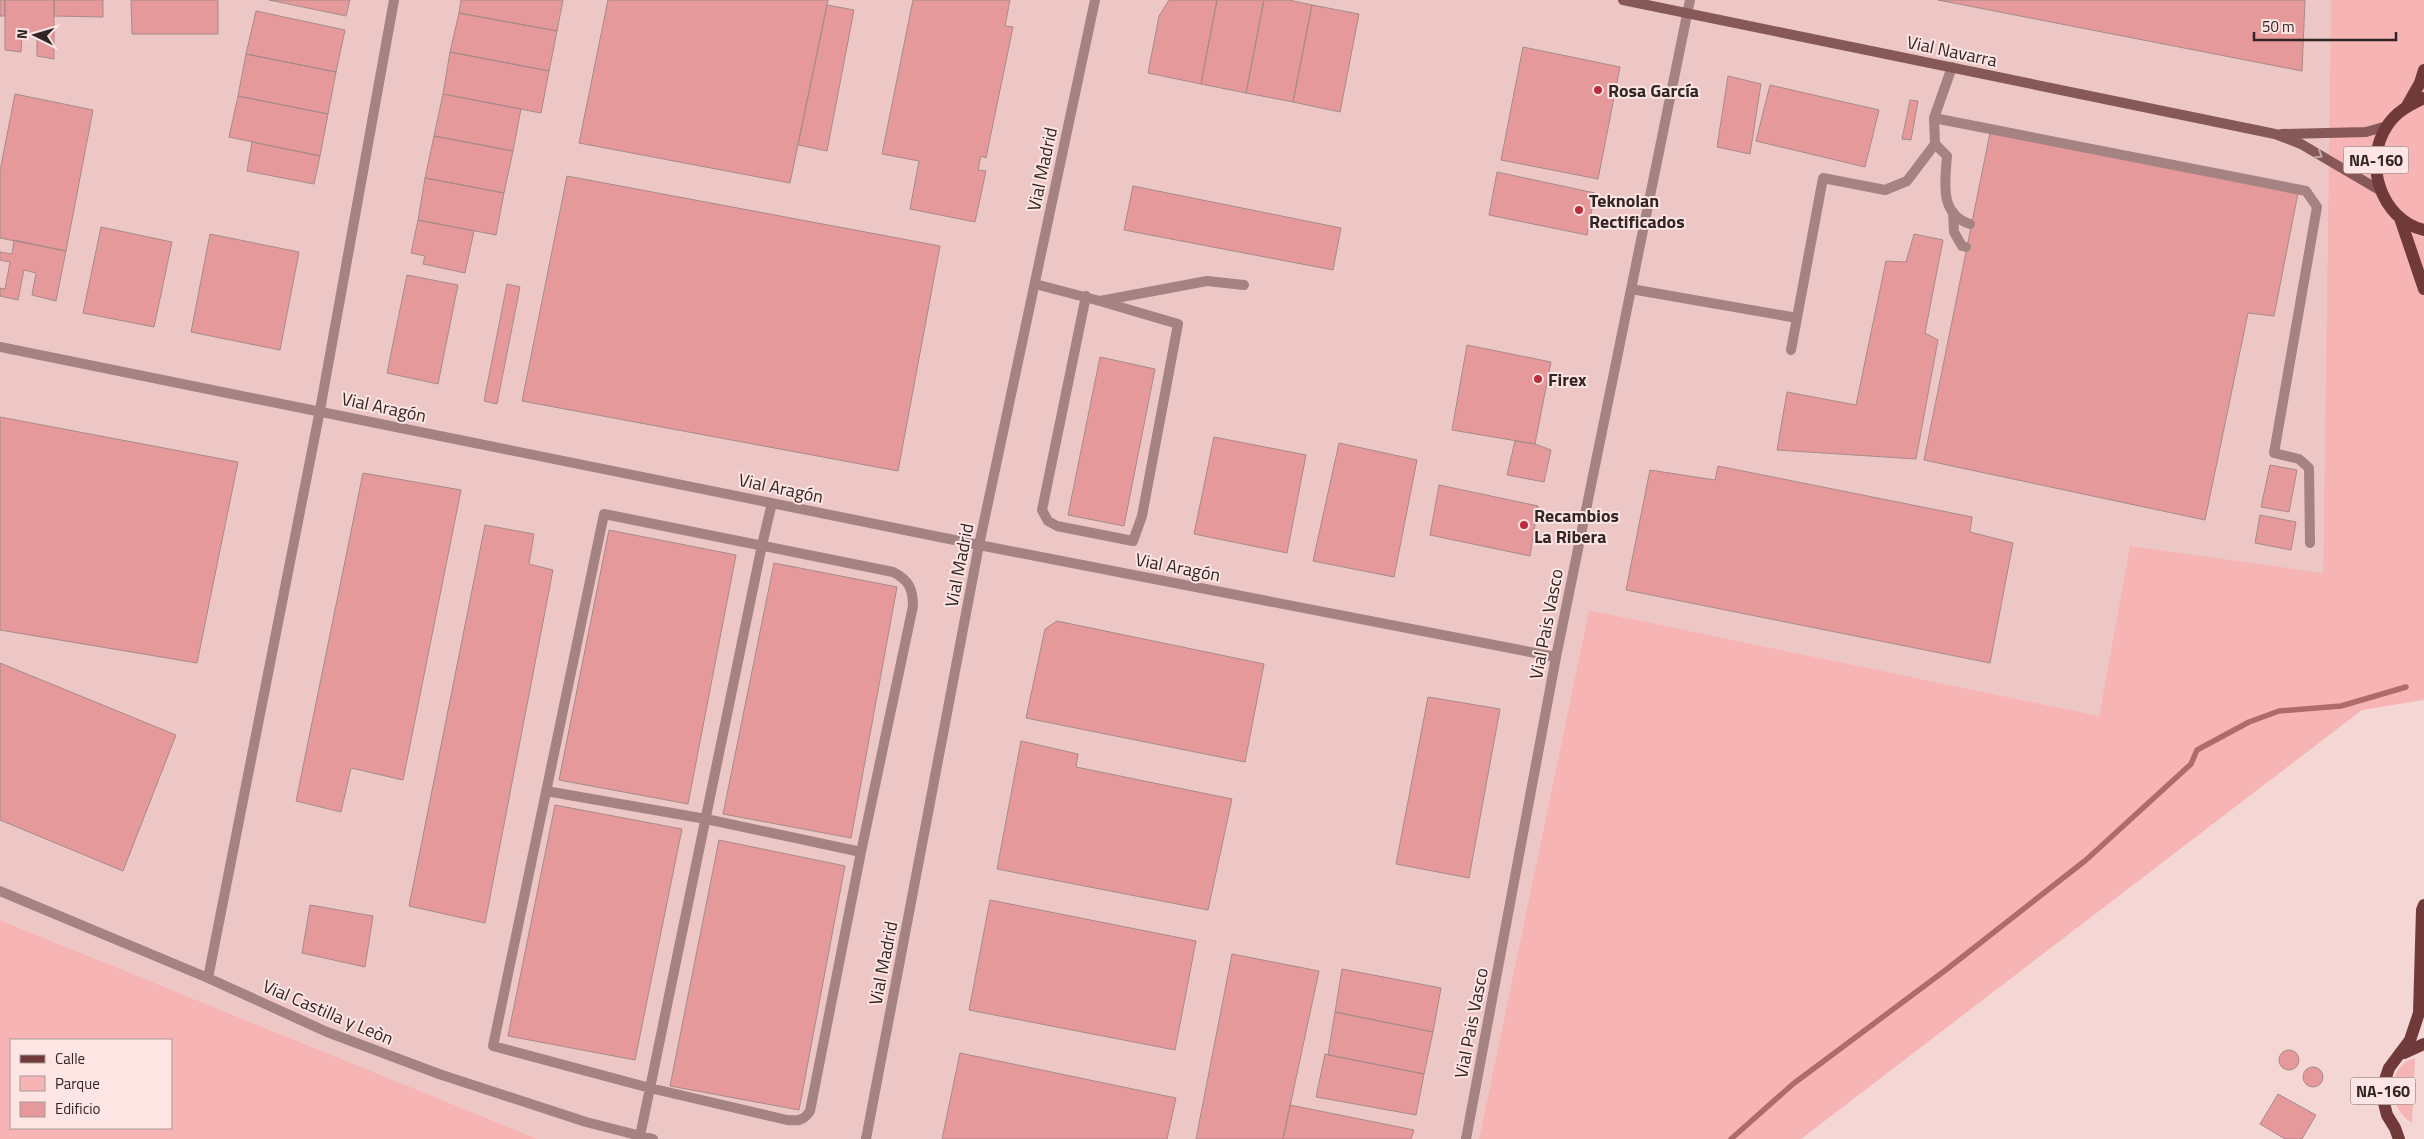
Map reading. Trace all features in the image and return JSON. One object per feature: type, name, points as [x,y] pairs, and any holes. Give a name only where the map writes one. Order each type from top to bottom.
[{"type":"main road","points":[[2407,106],[2420,83],[2424,70]]},
{"type":"main road","name":"NA-160","points":[[2424,98],[2407,106],[2387,126],[2379,141],[2376,158],[2376,174],[2381,191],[2389,205],[2400,218],[2424,230]]},
{"type":"main road","points":[[2400,218],[2424,289]]},
{"type":"main road","points":[[2399,1056],[2410,1040],[2419,1012],[2422,910],[2424,905]]},
{"type":"main road","name":"NA-160","points":[[2410,1139],[2397,1133],[2387,1115],[2382,1099],[2384,1083],[2389,1068],[2399,1056],[2410,1049],[2424,1044]]},
{"type":"street","name":"Vial Navarra","points":[[1623,0],[2275,134],[2301,144],[2381,191]]},
{"type":"street","name":"Vial Navarra","points":[[2275,134],[2366,132],[2387,126]]},
{"type":"lane","points":[[208,978],[320,410],[394,0]]},
{"type":"lane","name":"Vial Madrid","points":[[866,1139],[979,545],[1095,0]]},
{"type":"lane","name":"Vial Pais Vasco","points":[[1466,1139],[1556,657],[1690,0]]},
{"type":"lane","points":[[1791,350],[1823,178],[1885,190],[1907,182],[1935,144],[1934,118],[1952,67]]},
{"type":"lane","points":[[1934,118],[2306,191],[2317,207],[2274,454],[2299,459],[2309,468],[2310,543]]},
{"type":"lane","points":[[1935,144],[1947,156],[1945,190],[1950,208],[1959,220],[1970,224]]},
{"type":"lane","points":[[1953,212],[1957,239],[1962,246],[1966,247]]},
{"type":"lane","points":[[1100,301],[1207,281],[1244,285]]},
{"type":"lane","points":[[1034,284],[1086,296],[1178,324],[1142,516],[1134,541],[1057,526],[1048,521],[1042,510],[1086,296]]},
{"type":"lane","points":[[1631,289],[1797,318]]},
{"type":"lane","name":"Vial Aragón","points":[[0,347],[320,410],[979,545],[1556,657]]},
{"type":"lane","points":[[640,1136],[772,502]]},
{"type":"lane","points":[[604,514],[893,572],[906,578],[913,591],[913,606],[861,852],[810,1111],[806,1118],[798,1121],[787,1120],[650,1088],[493,1046],[546,791],[604,514]]},
{"type":"lane","points":[[546,791],[706,819],[861,852]]},
{"type":"lane","name":"Vial Castilla y Leòn","points":[[0,891],[208,978],[326,1032],[439,1074],[586,1122],[653,1139]]},
{"type":"shaded area","points":[[0,0],[2331,0],[2323,573],[2130,547],[2099,716],[1589,610],[1479,1139],[538,1139],[0,920]]},
{"type":"green space","points":[[2331,0],[2424,0],[2424,700],[2362,710],[1801,1139],[1479,1139],[1589,610],[2099,716],[2130,546],[2323,573]]},
{"type":"green space","points":[[0,920],[538,1139],[0,1139]]},
{"type":"green space","points":[[2415,1058],[2412,1123],[2404,1117],[2398,1108],[2394,1099],[2393,1089],[2394,1079],[2398,1070],[2405,1063]]},
{"type":"building","points":[[0,0],[5,0],[5,16],[0,16]]},
{"type":"building","points":[[5,0],[54,0],[54,59],[37,56],[37,36],[22,35],[21,52],[5,50]]},
{"type":"building","points":[[54,0],[103,0],[103,17],[54,16]]},
{"type":"building","points":[[131,0],[218,0],[218,34],[132,34]]},
{"type":"building","points":[[269,0],[350,0],[346,16]]},
{"type":"building","points":[[461,0],[563,0],[557,31],[459,13]]},
{"type":"building","points":[[608,0],[828,0],[790,183],[579,143]]},
{"type":"building","points":[[913,0],[1010,0],[1005,26],[1013,27],[986,158],[981,156],[978,170],[986,171],[975,222],[910,209],[919,161],[882,154]]},
{"type":"building","points":[[1169,0],[1217,0],[1201,84],[1148,73],[1159,16]]},
{"type":"building","points":[[1217,0],[1264,0],[1246,93],[1201,84]]},
{"type":"building","points":[[1264,0],[1289,0],[1312,5],[1293,102],[1246,93]]},
{"type":"building","points":[[1938,0],[2305,0],[2302,71]]},
{"type":"building","points":[[827,5],[854,10],[827,151],[798,145]]},
{"type":"building","points":[[1312,5],[1359,14],[1340,112],[1293,102]]},
{"type":"building","points":[[256,11],[345,30],[336,72],[246,54]]},
{"type":"building","points":[[459,13],[557,31],[549,71],[450,52]]},
{"type":"building","points":[[1523,47],[1620,67],[1598,179],[1501,160]]},
{"type":"building","points":[[450,52],[549,71],[541,113],[443,94]]},
{"type":"building","points":[[246,54],[336,72],[328,114],[238,96]]},
{"type":"building","points":[[1728,76],[1761,84],[1750,154],[1717,147]]},
{"type":"building","points":[[1770,85],[1879,110],[1865,167],[1756,141]]},
{"type":"building","points":[[15,94],[93,110],[66,251],[0,238],[0,171]]},
{"type":"building","points":[[443,94],[521,109],[513,151],[434,136]]},
{"type":"building","points":[[238,96],[328,114],[320,156],[229,137]]},
{"type":"building","points":[[1910,100],[1918,101],[1911,140],[1902,139]]},
{"type":"building","points":[[1990,133],[2298,193],[2274,316],[2248,313],[2205,520],[1924,460]]},
{"type":"building","points":[[434,136],[513,151],[504,193],[425,178]]},
{"type":"building","points":[[252,142],[320,156],[314,184],[247,171]]},
{"type":"building","points":[[1497,172],[1595,193],[1587,235],[1489,215]]},
{"type":"building","points":[[567,176],[940,246],[898,471],[522,401]]},
{"type":"building","points":[[425,178],[504,193],[496,235],[418,220]]},
{"type":"building","points":[[1133,186],[1341,228],[1333,270],[1124,230]]},
{"type":"building","points":[[418,220],[474,231],[465,273],[423,264],[425,256],[411,253]]},
{"type":"building","points":[[101,227],[172,242],[154,327],[83,313]]},
{"type":"building","points":[[210,234],[299,252],[280,350],[191,332]]},
{"type":"building","points":[[1914,234],[1943,240],[1925,333],[1938,340],[1916,459],[1777,450],[1787,392],[1856,405],[1886,261],[1906,262]]},
{"type":"building","points":[[14,240],[66,251],[56,301],[32,295],[36,273],[24,270],[18,300],[0,296],[0,288],[5,289],[10,262],[0,260],[0,252],[12,254]]},
{"type":"building","points":[[407,275],[458,285],[438,384],[387,373]]},
{"type":"building","points":[[507,284],[520,287],[497,404],[484,401]]},
{"type":"building","points":[[1467,345],[1551,362],[1535,444],[1452,430]]},
{"type":"building","points":[[1100,357],[1155,369],[1124,526],[1068,515]]},
{"type":"building","points":[[0,417],[238,462],[197,663],[0,630]]},
{"type":"building","points":[[1214,437],[1306,455],[1287,553],[1194,534]]},
{"type":"building","points":[[1515,441],[1535,444],[1551,450],[1544,482],[1507,475]]},
{"type":"building","points":[[1339,443],[1417,460],[1394,577],[1313,561]]},
{"type":"building","points":[[2270,465],[2297,470],[2289,512],[2261,507]]},
{"type":"building","points":[[1718,466],[1972,517],[1970,532],[2013,543],[1990,663],[1626,590],[1650,470],[1715,480]]},
{"type":"building","points":[[363,473],[461,490],[403,780],[351,768],[341,812],[296,801]]},
{"type":"building","points":[[1439,485],[1538,506],[1530,556],[1430,535]]},
{"type":"building","points":[[2260,515],[2296,522],[2291,550],[2255,543]]},
{"type":"building","points":[[485,525],[534,534],[529,564],[553,570],[485,923],[409,906]]},
{"type":"building","points":[[609,530],[736,555],[688,804],[559,780]]},
{"type":"building","points":[[774,563],[897,587],[851,838],[723,814]]},
{"type":"building","points":[[1057,621],[1264,664],[1245,762],[1026,718],[1045,629]]},
{"type":"building","points":[[0,663],[176,735],[123,871],[0,820]]},
{"type":"building","points":[[1428,697],[1500,709],[1469,878],[1396,864]]},
{"type":"building","points":[[1021,741],[1078,754],[1076,767],[1232,799],[1208,910],[997,869]]},
{"type":"building","points":[[555,805],[682,829],[635,1060],[508,1036]]},
{"type":"building","points":[[719,840],[845,866],[799,1110],[670,1086]]},
{"type":"building","points":[[990,900],[1196,941],[1175,1050],[969,1010]]},
{"type":"building","points":[[310,905],[373,916],[365,967],[302,953]]},
{"type":"building","points":[[1232,954],[1319,971],[1283,1139],[1196,1139]]},
{"type":"building","points":[[1342,969],[1441,988],[1433,1032],[1335,1012]]},
{"type":"building","points":[[1335,1012],[1433,1032],[1424,1074],[1328,1055]]},
{"type":"building","points":[[2285,1050],[2293,1050],[2299,1056],[2299,1064],[2293,1070],[2285,1070],[2279,1064],[2279,1056]]},
{"type":"building","points":[[960,1053],[1176,1098],[1167,1139],[942,1139]]},
{"type":"building","points":[[1325,1054],[1424,1074],[1416,1115],[1316,1097]]},
{"type":"building","points":[[2309,1067],[2317,1067],[2323,1073],[2323,1081],[2317,1087],[2309,1087],[2303,1081],[2303,1073]]},
{"type":"building","points":[[2278,1094],[2316,1115],[2302,1139],[2285,1139],[2260,1124]]},
{"type":"building","points":[[1290,1105],[1414,1130],[1411,1139],[1283,1139]]},
{"type":"waterway","points":[[1731,1139],[1793,1084],[1947,969],[2086,860],[2191,764],[2197,750],[2249,722],[2279,711],[2341,706],[2406,687]]},
{"type":"place","name":"Rosa García","points":[[1598,90]]},
{"type":"place","name":"Teknolan Rectificados","points":[[1579,210]]},
{"type":"place","name":"Firex","points":[[1538,379]]},
{"type":"place","name":"Recambios La Ribera","points":[[1524,525]]}]
